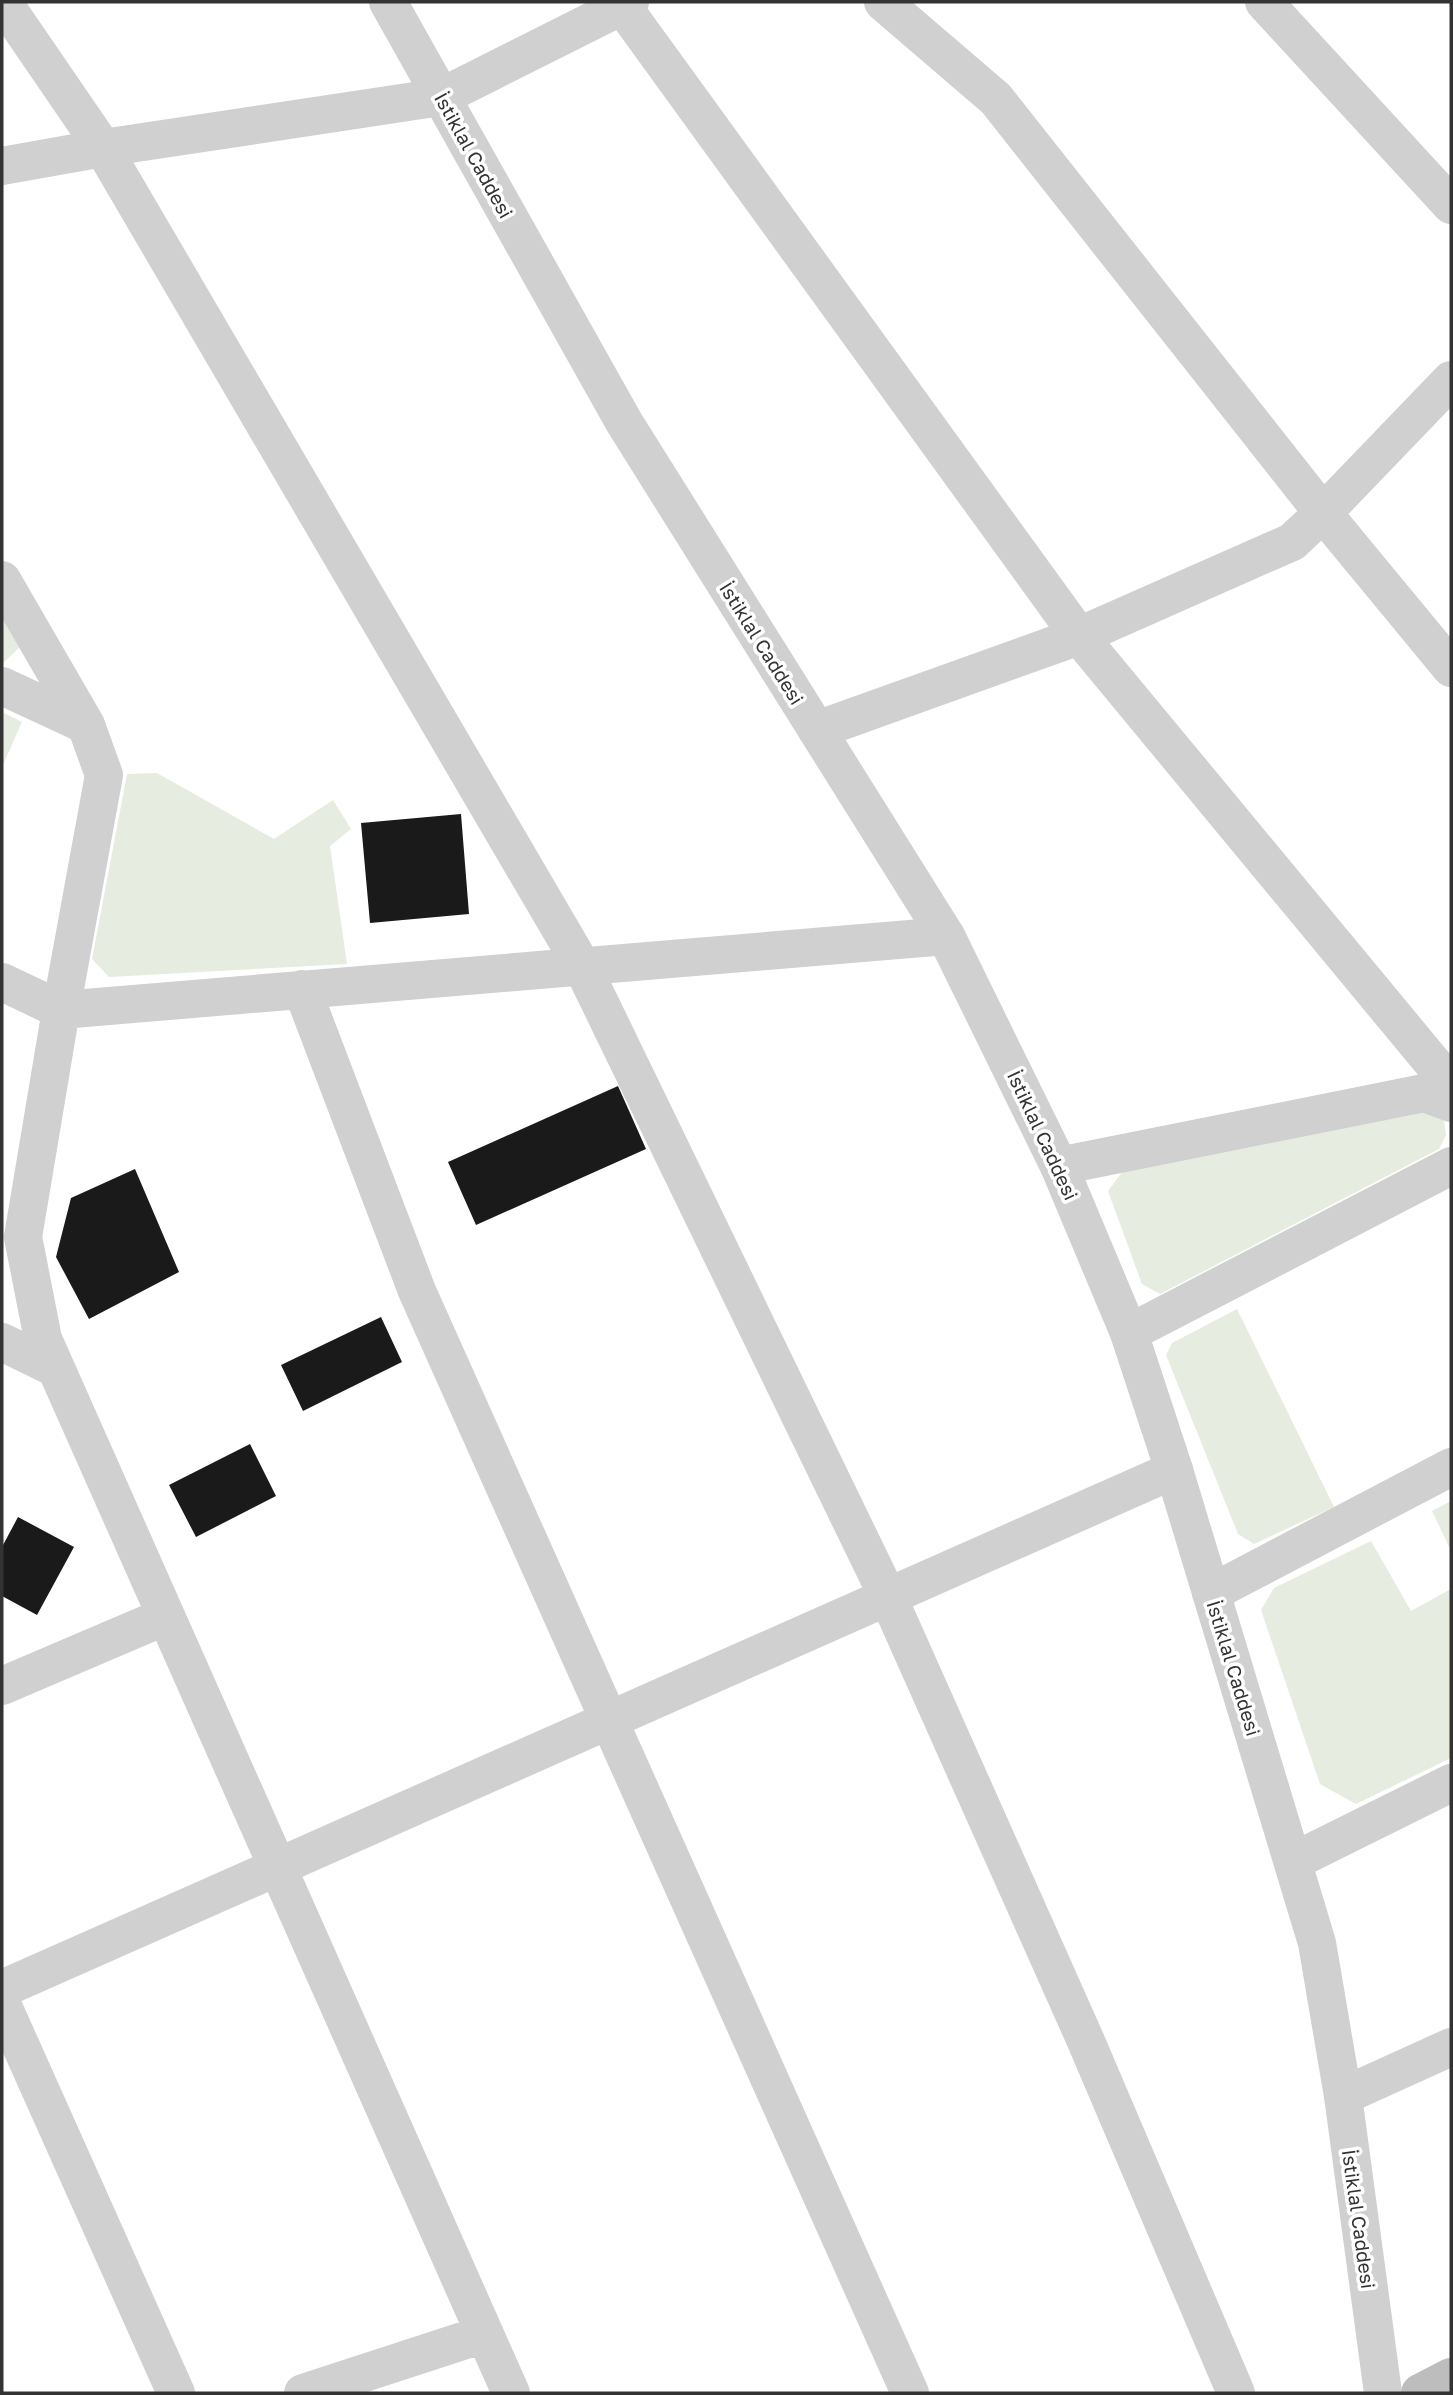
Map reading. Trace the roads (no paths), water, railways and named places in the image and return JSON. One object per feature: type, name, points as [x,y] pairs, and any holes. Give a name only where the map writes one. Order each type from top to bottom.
[{"type":"main road","points":[[1420,2393],[1451,2377]]},
{"type":"street","points":[[3,2],[103,148],[582,966],[888,1597],[1086,2039],[1236,2393]]},
{"type":"street","name":"İstiklal Caddesi","points":[[388,2],[624,422],[946,936],[1059,1166],[1129,1333],[1174,1470],[1317,1943],[1343,2096],[1382,2393]]},
{"type":"street","points":[[883,2],[996,99],[1323,513],[1451,668]]},
{"type":"street","points":[[1264,2],[1451,205]]},
{"type":"street","points":[[2,166],[103,148],[442,97],[627,4],[1079,636],[1451,1085]]},
{"type":"street","points":[[817,730],[1079,636],[1292,542],[1451,380]]},
{"type":"street","points":[[2,580],[86,725],[104,775],[23,1237],[43,1339],[511,2393]]},
{"type":"street","points":[[2,686],[86,725]]},
{"type":"street","points":[[2,982],[61,1010],[946,936]]},
{"type":"street","points":[[302,989],[417,1291],[909,2393]]},
{"type":"street","points":[[1059,1166],[1424,1093],[1451,1103]]},
{"type":"street","points":[[1129,1333],[1451,1166]]},
{"type":"street","points":[[2,1342],[55,1368]]},
{"type":"street","points":[[1211,1593],[1451,1467]]},
{"type":"street","points":[[2,1989],[1174,1470]]},
{"type":"street","points":[[2,1686],[166,1616]]},
{"type":"street","points":[[1294,1861],[1451,1783]]},
{"type":"street","points":[[2,2004],[177,2393]]},
{"type":"street","points":[[1343,2096],[1451,2047]]},
{"type":"street","points":[[303,2393],[484,2334]]}]
